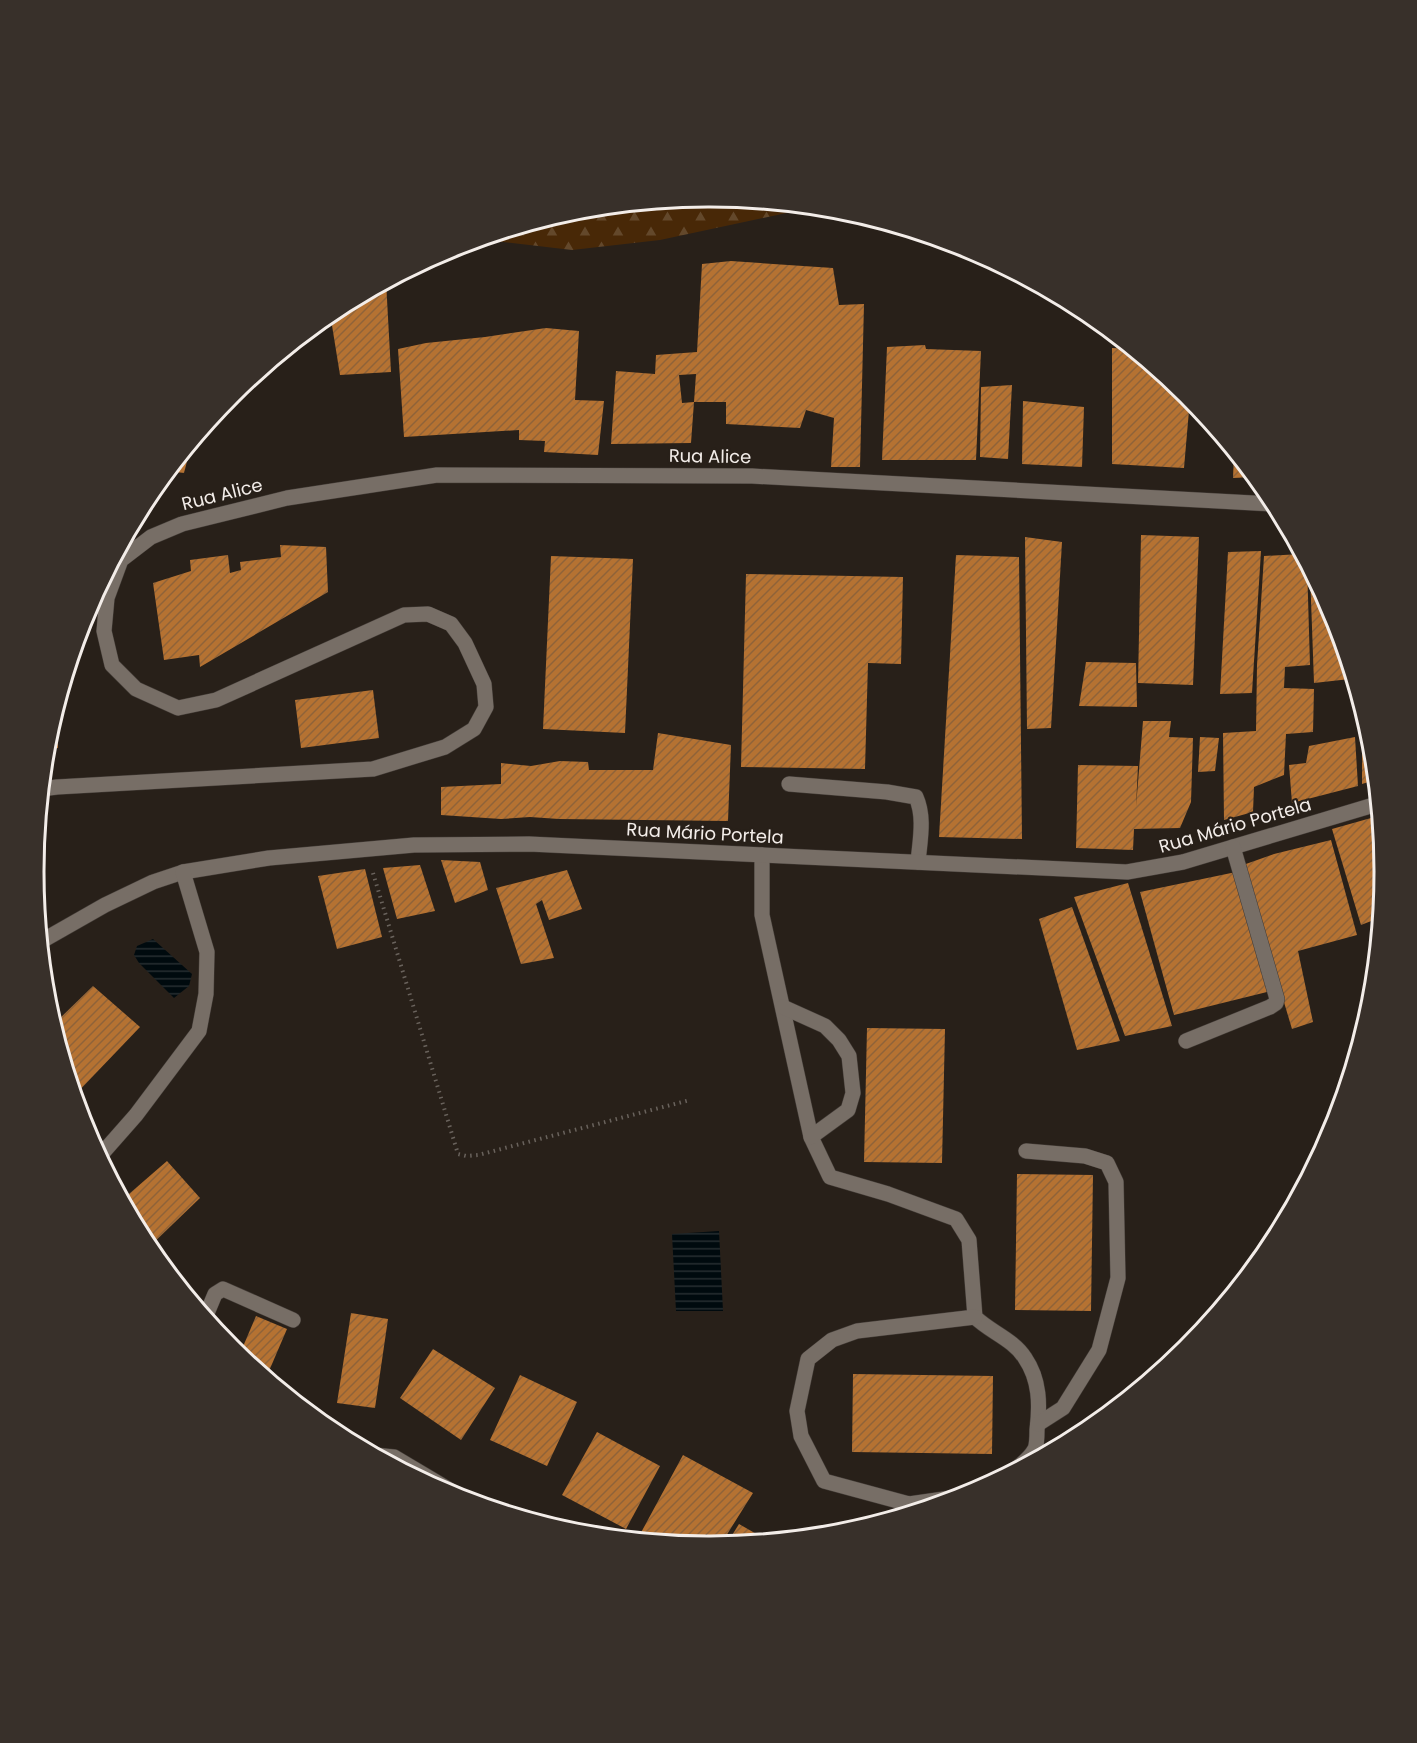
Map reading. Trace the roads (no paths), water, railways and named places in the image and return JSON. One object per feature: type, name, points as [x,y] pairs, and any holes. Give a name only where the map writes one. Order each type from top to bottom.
[{"type":"street","name":"Rua Alice","points":[[122,559],[151,537],[182,524],[288,498],[437,475],[752,476],[1262,503]]},
{"type":"street","name":"Rua Alice","points":[[49,788],[373,768],[445,747],[474,729],[486,707],[483,684],[465,643],[450,624],[428,614],[404,615],[216,700],[178,708],[136,689],[112,665],[104,631],[107,598],[120,562]]},
{"type":"street","points":[[789,784],[886,792],[916,797],[922,818],[918,862]]},
{"type":"street","name":"Rua Mário Portela","points":[[47,938],[114,900],[153,882],[183,872],[269,858],[414,844],[529,844],[1127,872],[1183,862],[1370,806]]},
{"type":"street","points":[[1186,1041],[1270,1007],[1276,999],[1233,847]]},
{"type":"street","points":[[762,855],[762,915],[812,1137],[830,1177],[888,1194],[956,1219],[969,1240],[975,1317],[981,1324],[1006,1338],[1025,1357],[1034,1376],[1040,1401],[1035,1448],[1032,1452]]},
{"type":"street","points":[[105,1150],[136,1115],[199,1031],[206,994],[207,952],[183,872]]},
{"type":"street","points":[[783,1007],[825,1026],[839,1040],[849,1056],[853,1093],[848,1110],[812,1137]]},
{"type":"street","points":[[1026,1150],[1085,1156],[1107,1163],[1116,1182],[1118,1278],[1099,1350],[1063,1408],[1038,1424]]},
{"type":"street","points":[[209,1309],[215,1294],[223,1289],[293,1320]]},
{"type":"street","points":[[915,1503],[909,1504],[824,1481],[801,1436],[797,1411],[808,1359],[831,1340],[857,1331],[975,1317]]}]
